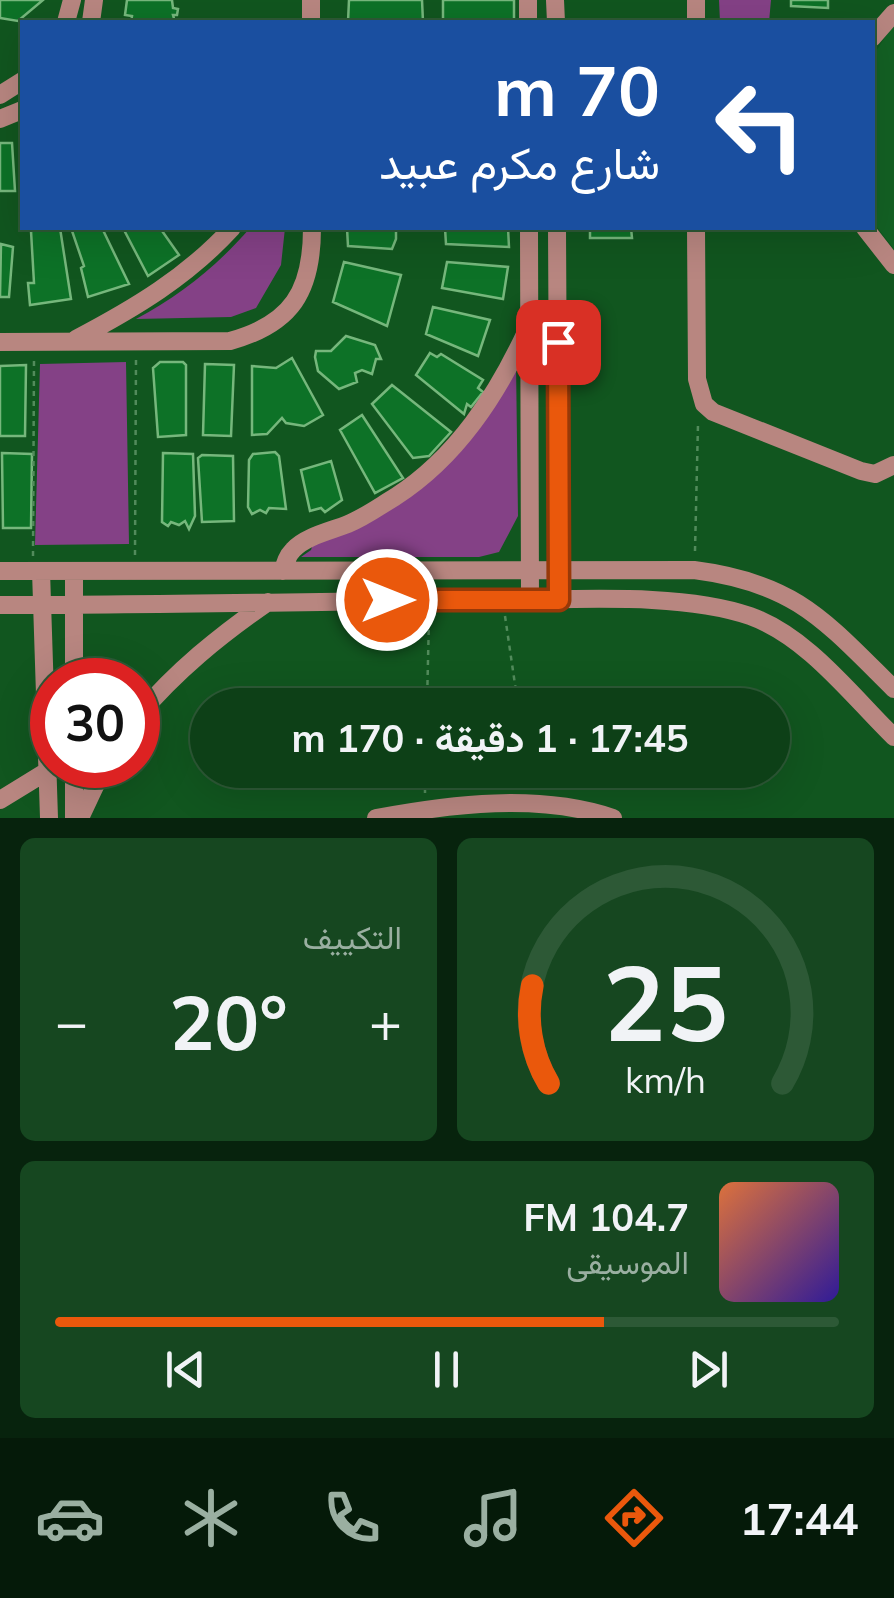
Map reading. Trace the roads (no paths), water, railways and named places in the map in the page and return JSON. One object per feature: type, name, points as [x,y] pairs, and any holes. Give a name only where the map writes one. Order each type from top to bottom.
[{"type":"street","points":[[875,35],[894,13]]},
{"type":"street","points":[[72,342],[165,290],[206,257],[230,230]]},
{"type":"street","points":[[0,342],[230,341],[257,333],[281,318],[299,296],[310,270],[312,230]]},
{"type":"street","points":[[529,230],[530,600]]},
{"type":"street","points":[[557,230],[559,600]]},
{"type":"street","points":[[696,230],[697,379],[704,404],[713,412],[861,471],[875,474],[894,464]]},
{"type":"street","points":[[868,230],[894,265]]},
{"type":"street","points":[[283,570],[293,550],[302,543],[353,522],[399,494],[441,460],[487,404],[530,325]]},
{"type":"street","points":[[386,570],[387,600]]},
{"type":"street","points":[[0,571],[694,570],[734,575],[792,597],[891,679]]},
{"type":"street","points":[[37,571],[45,658]]},
{"type":"street","points":[[74,571],[74,658]]},
{"type":"street","points":[[0,605],[387,600],[696,603],[752,617],[799,644],[894,737]]},
{"type":"street","points":[[160,690],[216,638],[268,602]]},
{"type":"street","points":[[0,800],[30,782]]},
{"type":"street","points":[[49,788],[49,818]]},
{"type":"street","points":[[75,788],[77,818]]},
{"type":"street","points":[[77,818],[93,788]]},
{"type":"street","points":[[376,818],[424,809],[533,804],[614,818]]}]
